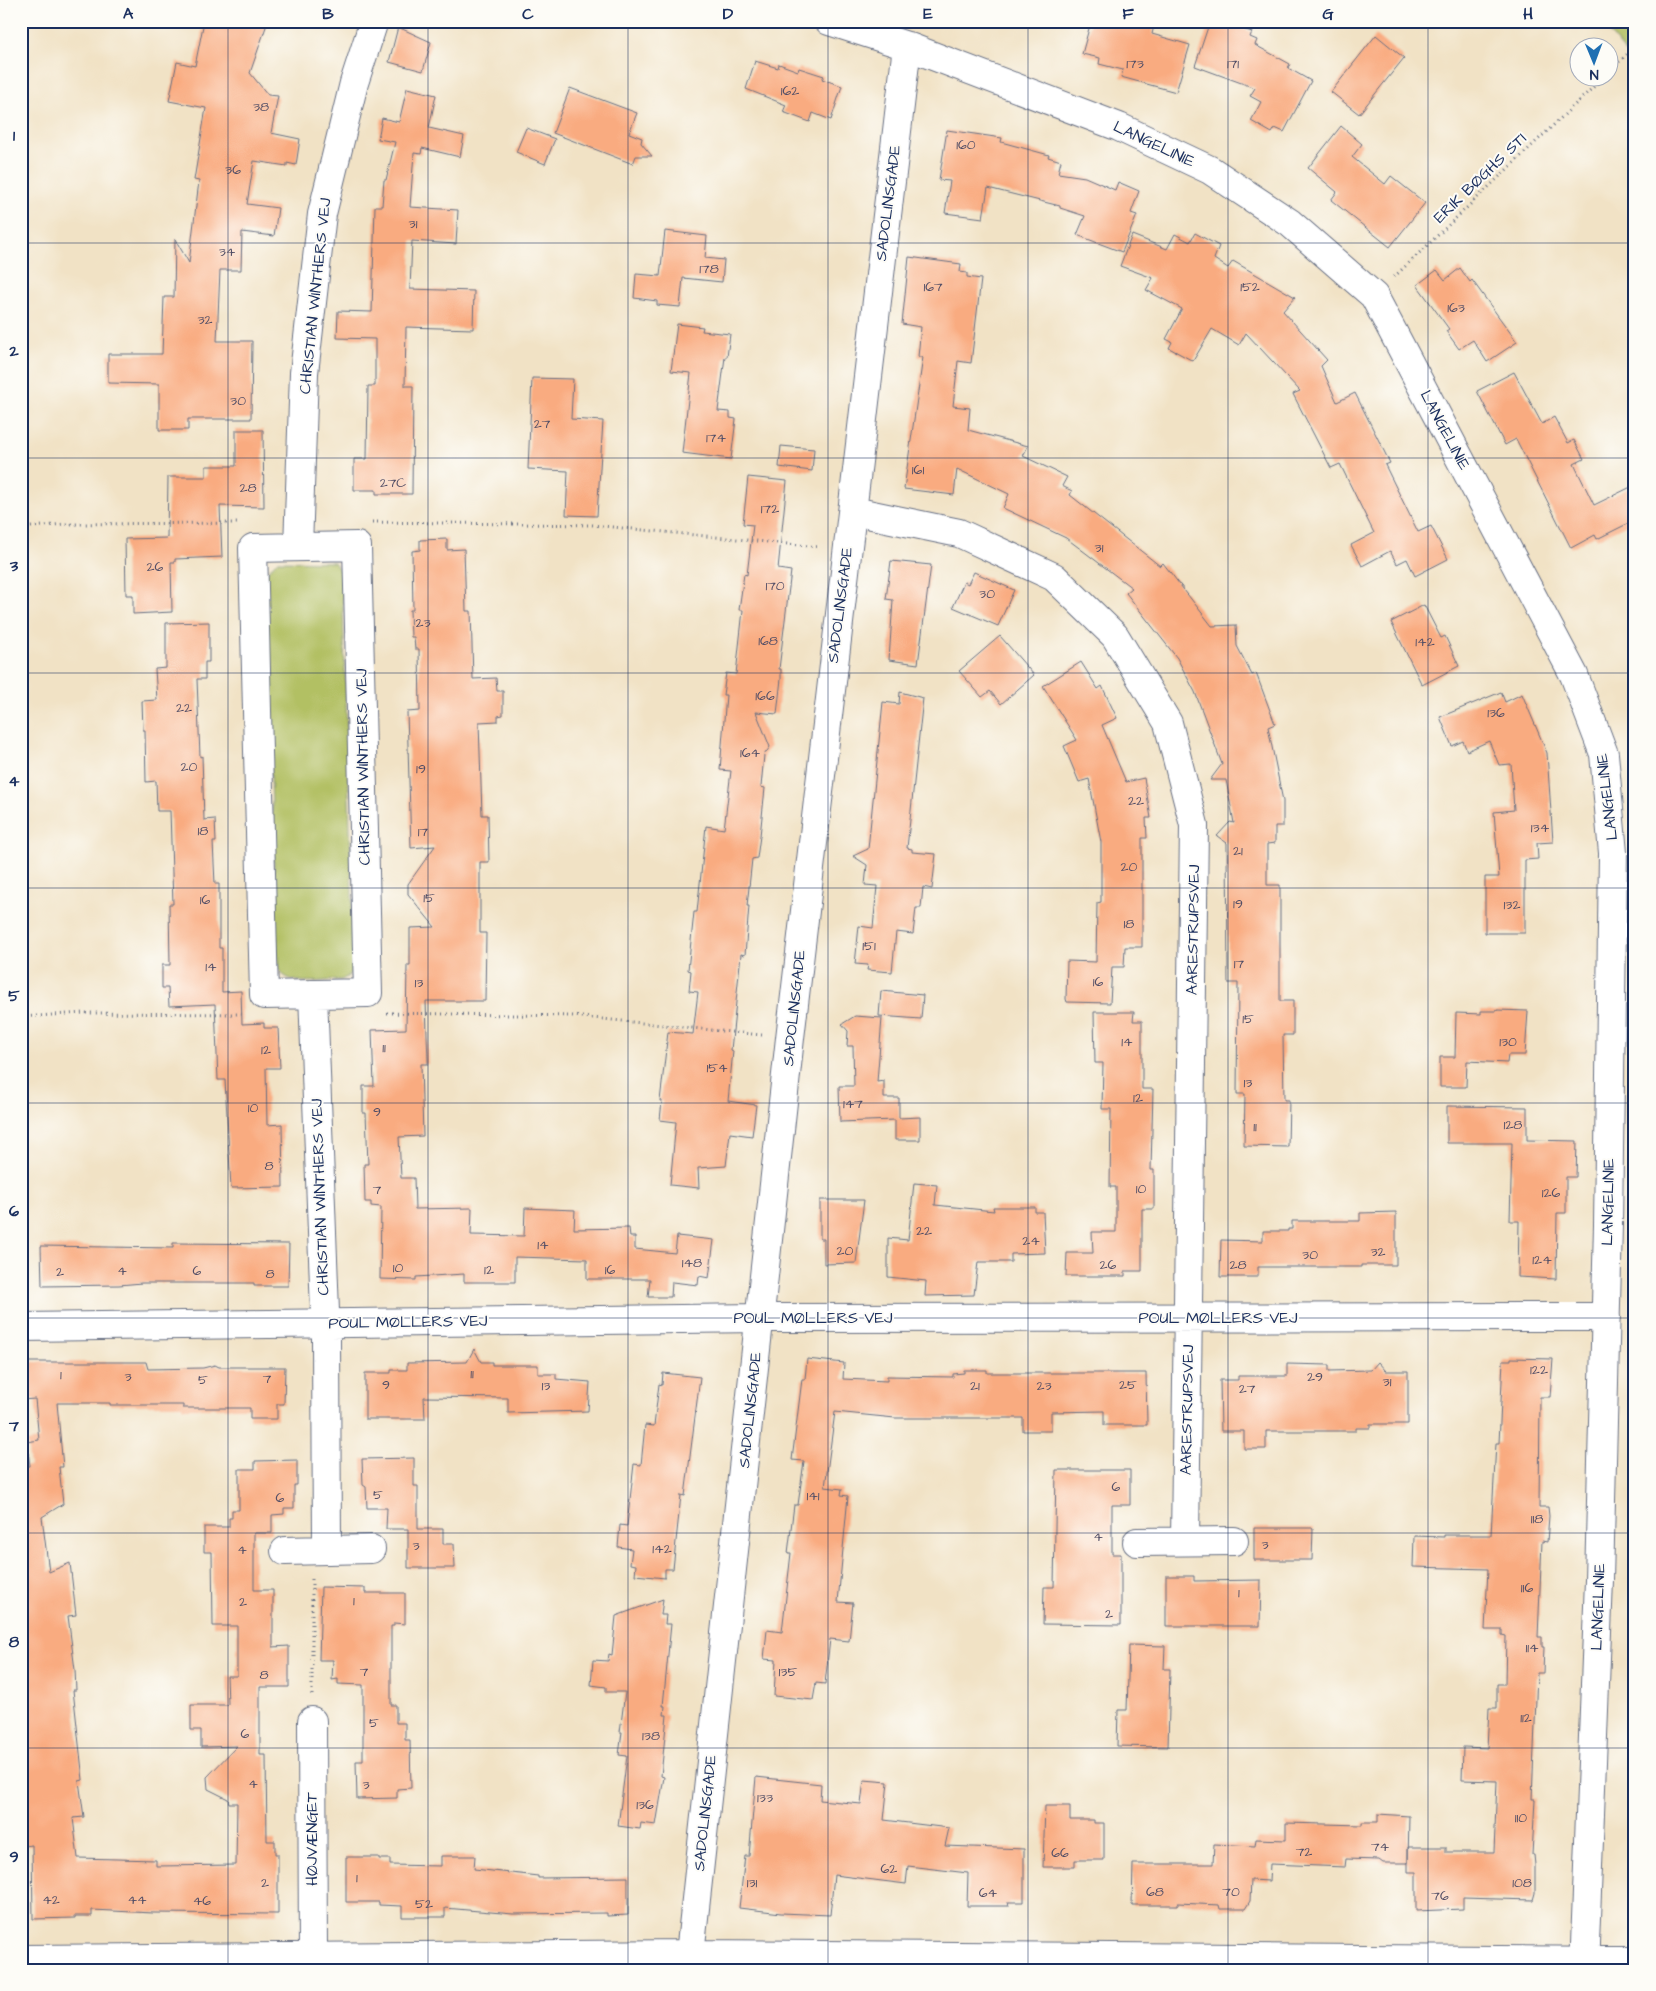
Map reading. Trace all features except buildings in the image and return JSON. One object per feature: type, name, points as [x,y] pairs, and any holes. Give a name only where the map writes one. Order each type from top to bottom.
[{"type":"street","name":"CHRISTIAN WINTHERS VEJ","points":[[298,547],[304,373],[322,214],[354,83],[374,21]]},
{"type":"street","name":"LANGELINIE","points":[[829,21],[907,46],[1119,126],[1210,170],[1290,223],[1374,296],[1574,675],[1604,754],[1613,853],[1606,1317],[1599,1580],[1584,1965]]},
{"type":"street","name":"SADOLINSGADE","points":[[690,1962],[790,1038],[907,46]]},
{"type":"street","name":"AARESTRUPSVEJ","points":[[852,511],[960,533],[1054,577],[1115,636],[1168,723],[1194,825],[1185,1541]]},
{"type":"street","name":"CHRISTIAN WINTHERS VEJ","points":[[357,546],[368,993]]},
{"type":"street","points":[[357,546],[253,548],[264,995],[368,993]]},
{"type":"street","name":"CHRISTIAN WINTHERS VEJ","points":[[314,994],[325,1323],[327,1549]]},
{"type":"street","name":"POUL MØLLERS VEJ","points":[[21,1327],[760,1318],[1606,1317]]},
{"type":"street","points":[[1137,1542],[1234,1542]]},
{"type":"street","points":[[286,1551],[372,1549]]},
{"type":"street","name":"HØJVÆNGET","points":[[312,1721],[313,1957]]},
{"type":"street","points":[[21,1959],[313,1957],[690,1962],[1584,1965],[1635,1961]]},
{"type":"path","points":[[1618,63],[1635,47]]},
{"type":"path","name":"ERIK BØGHS STI","points":[[1374,296],[1592,88]]},
{"type":"path","points":[[357,546],[371,522],[592,525],[847,550]]},
{"type":"path","points":[[21,528],[65,524],[243,523],[253,548]]},
{"type":"path","points":[[368,993],[386,1013],[572,1016],[790,1038]]},
{"type":"path","points":[[21,1017],[83,1013],[243,1014],[264,995]]},
{"type":"path","points":[[312,1721],[312,1578],[327,1549]]},
{"type":"green space","points":[[1600,21],[1635,21],[1635,64],[1618,43],[1618,38],[1614,38]]},
{"type":"green space","points":[[277,561],[334,562],[342,574],[354,965],[348,976],[341,980],[296,981],[281,973],[277,966],[265,584],[266,573]]}]
